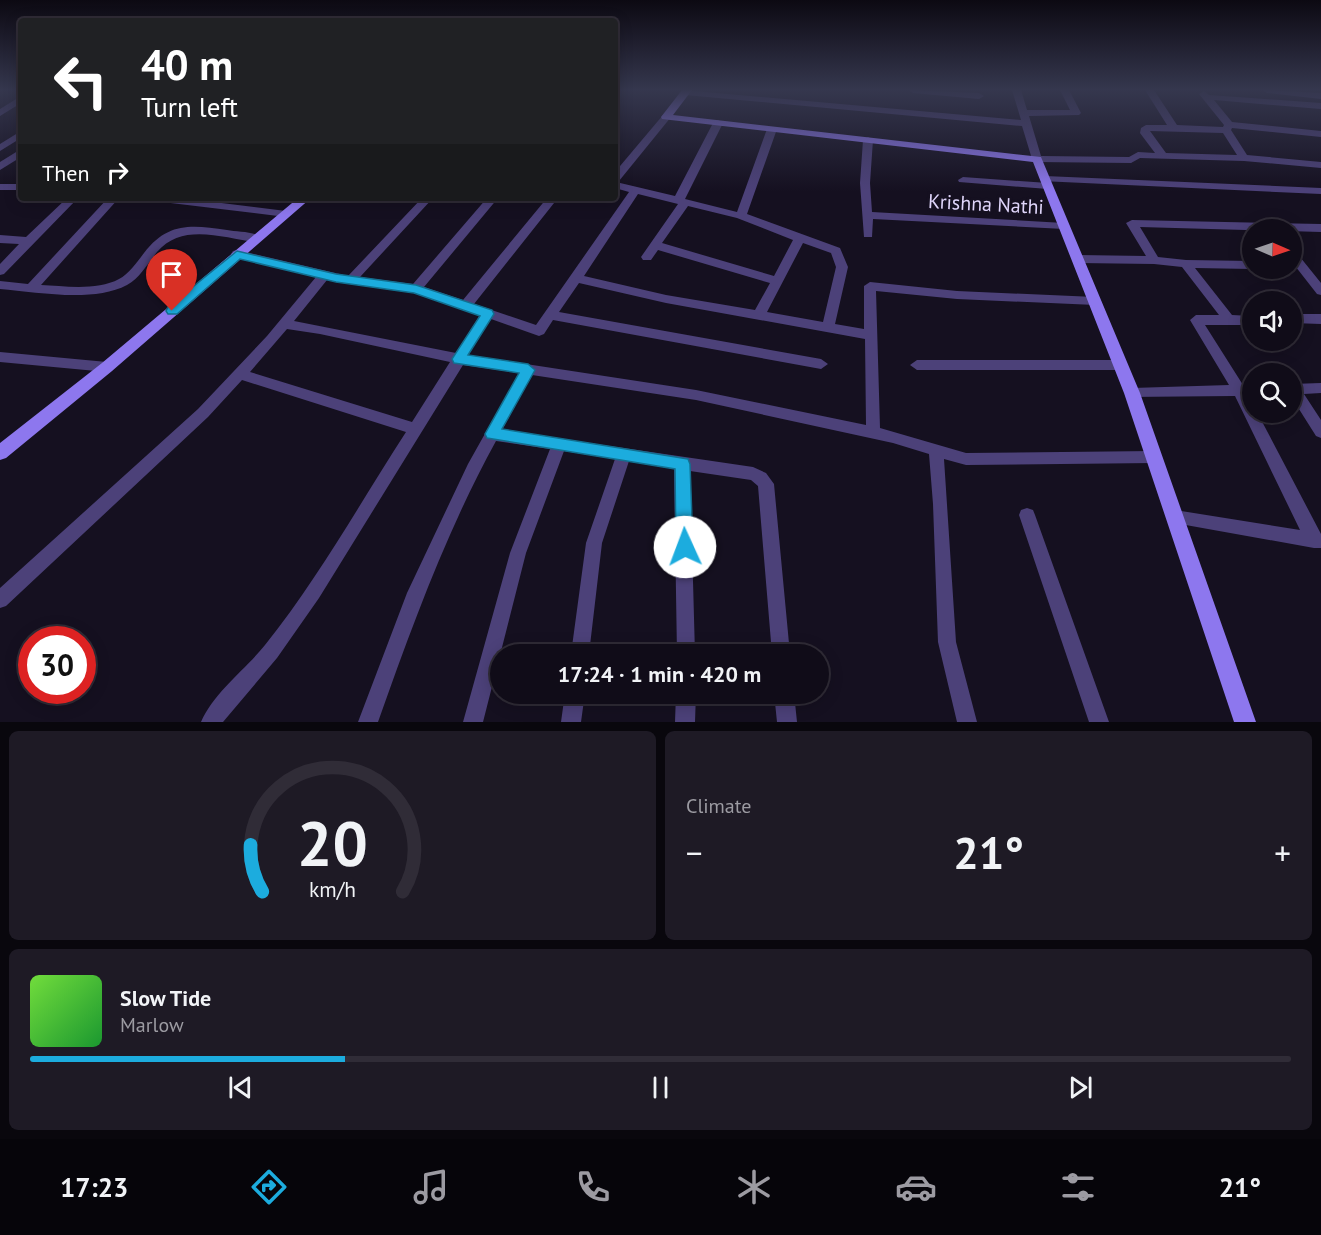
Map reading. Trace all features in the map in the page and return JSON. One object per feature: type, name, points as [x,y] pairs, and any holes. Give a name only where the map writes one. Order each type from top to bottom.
[{"type":"street","points":[[618,175],[660,124]]},
{"type":"street","points":[[647,257],[682,202],[718,124]]},
{"type":"street","points":[[724,124],[1037,159],[1131,160],[1138,155],[1244,158],[1321,165]]},
{"type":"street","points":[[1028,124],[1037,159],[1132,393],[1245,722]]},
{"type":"street","points":[[1171,124],[1174,128]]},
{"type":"street","points":[[1224,124],[1244,158]]},
{"type":"street","points":[[1163,156],[1144,130],[1152,127],[1227,128],[1321,134]]},
{"type":"street","points":[[741,216],[772,129]]},
{"type":"street","points":[[0,148],[18,136]]},
{"type":"street","points":[[868,140],[865,183],[868,234]]},
{"type":"street","points":[[0,167],[18,154]]},
{"type":"street","points":[[963,180],[1321,191]]},
{"type":"street","points":[[618,186],[741,216],[836,251],[842,267],[828,328]]},
{"type":"street","points":[[0,187],[18,187]]},
{"type":"street","points":[[237,254],[324,276],[416,289],[539,331],[635,190]]},
{"type":"street","points":[[0,271],[70,201]]},
{"type":"street","points":[[31,288],[111,201]]},
{"type":"street","points":[[179,201],[286,214]]},
{"type":"street","points":[[0,453],[107,367],[301,201]]},
{"type":"street","points":[[351,280],[425,201]]},
{"type":"street","points":[[416,289],[490,201]]},
{"type":"street","points":[[465,306],[551,201]]},
{"type":"street","name":"Krishna Nathi","points":[[867,215],[1064,226]]},
{"type":"street","points":[[1154,260],[1132,223],[1242,227]]},
{"type":"street","points":[[1302,228],[1321,228]]},
{"type":"street","points":[[0,285],[69,290],[114,286],[132,276],[160,242],[176,231],[256,238]]},
{"type":"street","points":[[759,315],[800,238]]},
{"type":"street","points":[[0,239],[29,242]]},
{"type":"street","points":[[656,245],[777,281]]},
{"type":"street","points":[[1078,259],[1242,265]]},
{"type":"street","points":[[1186,264],[1229,320]]},
{"type":"street","points":[[1302,272],[1321,291]]},
{"type":"street","points":[[0,600],[203,413],[240,374],[324,276]]},
{"type":"street","points":[[576,279],[666,299],[871,335]]},
{"type":"street","points":[[873,433],[870,286],[957,295],[1095,301]]},
{"type":"street","points":[[211,722],[271,652],[313,592],[488,314]]},
{"type":"street","points":[[551,315],[821,364]]},
{"type":"street","points":[[1302,319],[1321,319]]},
{"type":"street","points":[[1242,320],[1196,320],[1242,384]]},
{"type":"street","points":[[284,324],[320,329],[459,359],[696,395],[873,433],[966,459],[1154,457]]},
{"type":"street","points":[[0,357],[107,367]]},
{"type":"street","points":[[917,365],[1120,364]]},
{"type":"street","points":[[368,722],[413,599],[473,469],[528,370]]},
{"type":"street","points":[[240,374],[416,429]]},
{"type":"street","points":[[1302,389],[1321,388]]},
{"type":"street","points":[[1132,393],[1242,390]]},
{"type":"street","points":[[1302,404],[1321,432]]},
{"type":"street","points":[[1262,423],[1318,541]]},
{"type":"street","points":[[492,434],[753,474],[761,478],[766,484],[780,644]]},
{"type":"street","points":[[473,722],[518,553],[559,444]]},
{"type":"street","points":[[936,450],[941,504],[947,642],[967,722]]},
{"type":"street","points":[[581,644],[594,543],[624,454]]},
{"type":"street","points":[[682,464],[686,644]]},
{"type":"street","points":[[1028,515],[1099,722]]},
{"type":"street","points":[[1175,517],[1318,541]]},
{"type":"street","points":[[571,722],[573,704]]},
{"type":"street","points":[[685,722],[686,704]]},
{"type":"street","points":[[785,704],[786,722]]},
{"type":"route","points":[[172,311],[237,254],[336,278],[416,289],[488,314],[459,359],[528,370],[492,434],[682,464],[685,547]]}]
